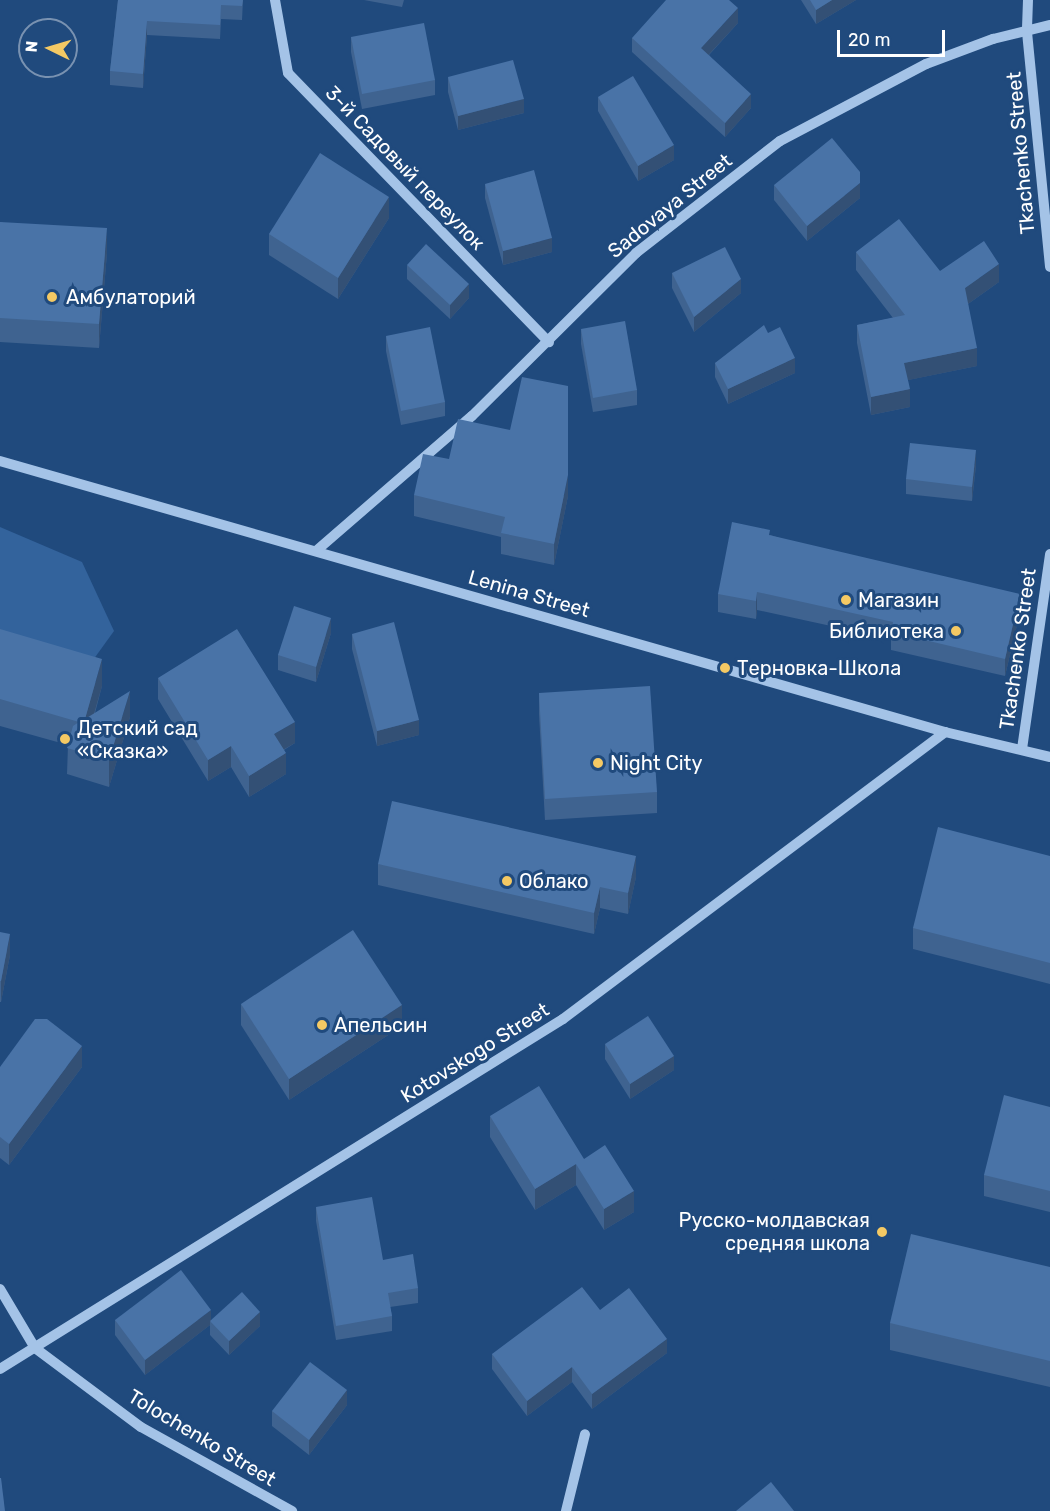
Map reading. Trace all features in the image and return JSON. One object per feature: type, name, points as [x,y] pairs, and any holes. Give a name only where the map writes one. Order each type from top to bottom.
[{"type":"street","name":"3-й Садовый переулок","points":[[275,0],[288,74],[549,342]]},
{"type":"street","name":"Tkachenko Street","points":[[1028,0],[1027,32],[1050,267]]},
{"type":"street","name":"Sadovaya Street","points":[[316,551],[472,416],[636,254],[780,141],[926,64],[993,39],[1050,25]]},
{"type":"street","name":"Lenina Street","points":[[0,461],[945,732],[1050,757]]},
{"type":"street","name":"Tkachenko Street","points":[[1022,749],[1050,554]]},
{"type":"street","name":"Kotovskogo Street","points":[[0,1369],[563,1019],[945,732]]},
{"type":"street","name":"Tolochenko Street","points":[[0,1289],[35,1348],[141,1427],[292,1511]]},
{"type":"street","points":[[566,1511],[585,1434]]},
{"type":"shaded area","points":[[0,527],[82,562],[114,631],[88,667],[0,647]]},
{"type":"building","points":[[118,0],[243,0],[242,6],[221,5],[220,25],[147,21],[143,74],[110,71]]},
{"type":"building","points":[[666,0],[729,0],[738,8],[701,48],[751,94],[725,123],[632,38]]},
{"type":"building","points":[[810,0],[832,0],[816,10]]},
{"type":"building","points":[[424,23],[435,80],[362,94],[351,37]]},
{"type":"building","points":[[513,60],[524,99],[458,116],[448,77]]},
{"type":"building","points":[[633,76],[674,145],[638,166],[598,97]]},
{"type":"building","points":[[832,138],[860,172],[860,183],[807,226],[774,185]]},
{"type":"building","points":[[320,153],[389,197],[338,278],[269,234]]},
{"type":"building","points":[[534,170],[552,238],[503,251],[485,184]]},
{"type":"building","points":[[899,219],[940,271],[984,241],[999,264],[965,288],[977,348],[904,363],[910,389],[871,397],[857,325],[905,315],[856,252]]},
{"type":"building","name":"Амбулаторий","points":[[0,222],[107,228],[99,324],[0,318]]},
{"type":"building","points":[[426,244],[469,284],[450,305],[407,265]]},
{"type":"building","points":[[725,247],[741,279],[694,317],[672,273]]},
{"type":"building","points":[[625,321],[637,390],[593,398],[581,329]]},
{"type":"building","points":[[764,325],[768,333],[780,327],[795,358],[728,389],[715,363]]},
{"type":"building","points":[[430,327],[445,402],[401,411],[386,336]]},
{"type":"building","points":[[522,377],[568,386],[568,475],[554,544],[501,533],[505,517],[414,495],[423,454],[449,459],[458,419],[510,430]]},
{"type":"building","points":[[910,443],[976,450],[972,487],[906,479]]},
{"type":"building","points":[[732,522],[770,530],[769,535],[1020,594],[1005,659],[891,632],[893,622],[757,592],[756,601],[718,594]]},
{"type":"building","points":[[294,606],[331,618],[316,667],[278,655]]},
{"type":"building","points":[[394,622],[419,720],[377,731],[352,634]]},
{"type":"building","points":[[0,629],[102,659],[85,719],[130,691],[109,760],[67,748],[73,726],[79,722],[0,699]]},
{"type":"building","points":[[237,629],[295,722],[274,734],[286,753],[249,776],[231,746],[208,760],[158,678]]},
{"type":"building","name":"Night City","points":[[650,686],[657,792],[545,799],[539,693]]},
{"type":"building","name":"Облако","points":[[392,801],[636,856],[628,893],[600,887],[594,913],[378,864]]},
{"type":"building","points":[[938,827],[1050,856],[1050,963],[913,928]]},
{"type":"building","name":"Апельсин","points":[[353,930],[402,1005],[289,1079],[241,1004]]},
{"type":"building","points":[[0,932],[10,934],[1,981],[0,981]]},
{"type":"building","points":[[648,1016],[674,1056],[630,1084],[605,1044]]},
{"type":"building","points":[[35,1019],[47,1019],[82,1046],[9,1144],[0,1137],[0,1067]]},
{"type":"building","points":[[539,1086],[584,1159],[605,1145],[634,1191],[604,1209],[576,1164],[535,1189],[490,1116]]},
{"type":"building","points":[[1004,1095],[1050,1107],[1050,1191],[984,1175]]},
{"type":"building","points":[[372,1197],[383,1260],[413,1254],[418,1288],[388,1293],[392,1316],[336,1326],[316,1207]]},
{"type":"building","points":[[911,1234],[1050,1267],[1050,1361],[890,1323]]},
{"type":"building","points":[[181,1270],[211,1310],[145,1360],[115,1320]]},
{"type":"building","points":[[582,1287],[600,1310],[629,1288],[667,1339],[592,1394],[572,1367],[527,1401],[492,1354]]},
{"type":"building","points":[[242,1292],[260,1312],[229,1341],[210,1321]]},
{"type":"building","points":[[310,1362],[347,1390],[309,1440],[272,1411]]},
{"type":"building","points":[[1,1478],[5,1511],[0,1511]]},
{"type":"building","points":[[771,1482],[794,1511],[736,1511]]},
{"type":"place","name":"Амбулаторий","points":[[52,297]]},
{"type":"place","name":"Магазин","points":[[846,600]]},
{"type":"place","name":"Библиотека","points":[[956,631]]},
{"type":"place","name":"Терновка-Школа","points":[[725,668]]},
{"type":"place","name":"Детский сад «Сказка»","points":[[65,739]]},
{"type":"place","name":"Night City","points":[[598,763]]},
{"type":"place","name":"Облако","points":[[507,881]]},
{"type":"place","name":"Апельсин","points":[[322,1025]]},
{"type":"place","name":"Русско-молдавская средняя школа","points":[[882,1232]]}]
